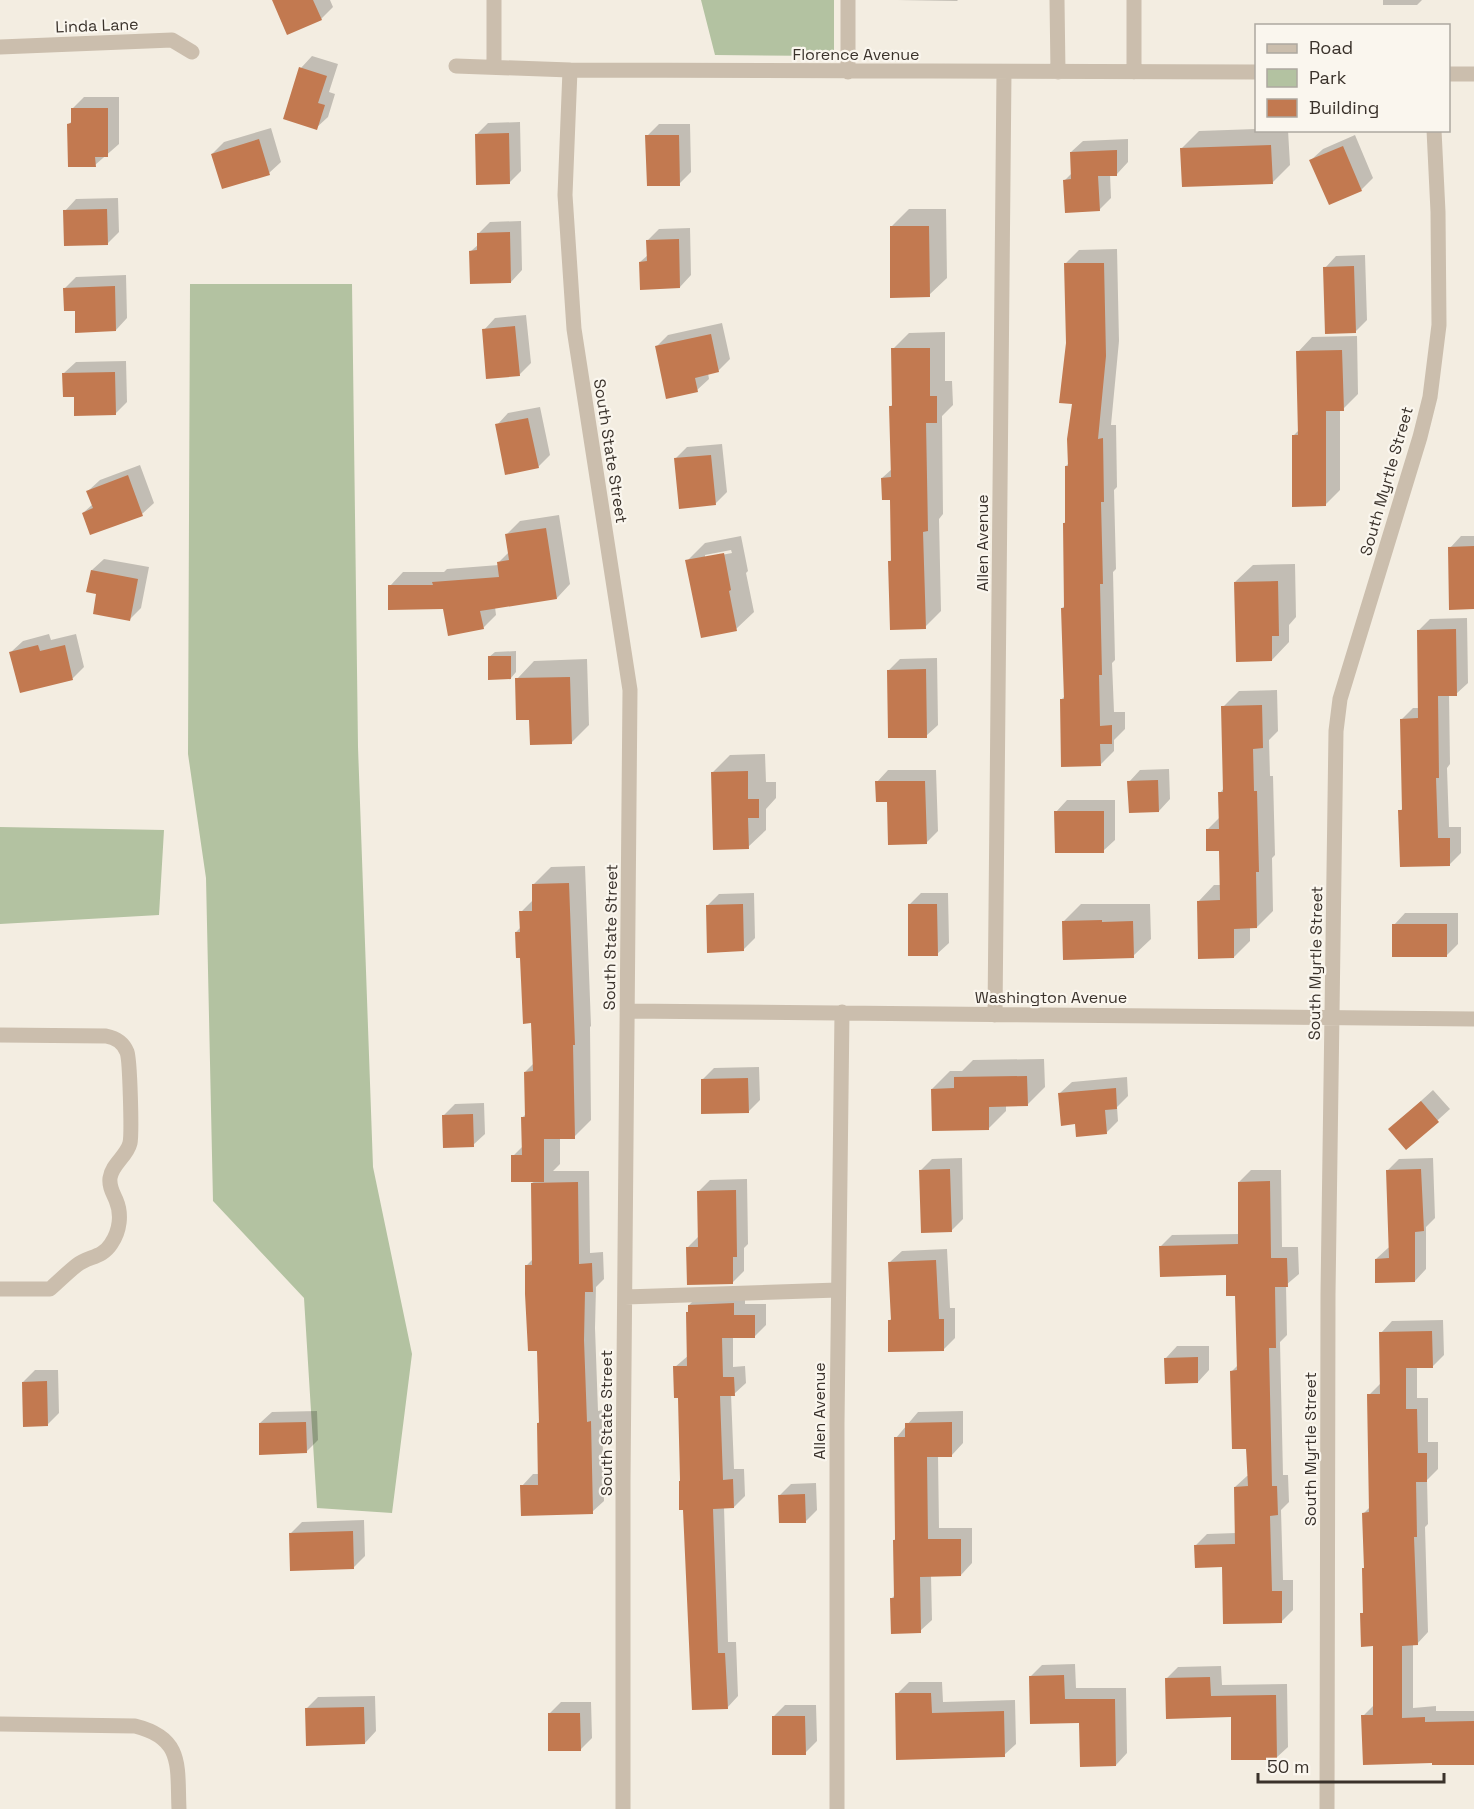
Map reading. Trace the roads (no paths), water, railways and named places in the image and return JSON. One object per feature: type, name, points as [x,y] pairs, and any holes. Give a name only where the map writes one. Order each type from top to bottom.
[{"type":"street","points":[[494,0],[494,67]]},
{"type":"street","points":[[848,0],[848,72]]},
{"type":"street","points":[[1057,0],[1058,72]]},
{"type":"street","points":[[1134,0],[1134,72]]},
{"type":"street","name":"Linda Lane","points":[[0,47],[172,40],[192,52]]},
{"type":"street","name":"Florence Avenue","points":[[456,66],[570,70],[1255,72]]},
{"type":"street","name":"South State Street","points":[[570,70],[565,195],[574,329],[630,690],[623,1809]]},
{"type":"street","name":"Allen Avenue","points":[[995,1015],[1004,72]]},
{"type":"street","points":[[1450,74],[1474,74]]},
{"type":"street","name":"South Myrtle Street","points":[[1327,1809],[1328,1294],[1336,731],[1341,699],[1430,397],[1439,325],[1438,212],[1434,132]]},
{"type":"street","name":"Washington Avenue","points":[[627,1011],[1474,1018]]},
{"type":"street","name":"Allen Avenue","points":[[837,1809],[838,1290],[842,1012]]},
{"type":"street","points":[[0,1035],[116,1038],[123,1045],[129,1062],[130,1144],[113,1169],[110,1180],[119,1214],[119,1224],[111,1245],[92,1259],[79,1263],[50,1289],[0,1289]]},
{"type":"street","points":[[625,1297],[838,1290]]},
{"type":"street","points":[[0,1724],[135,1726],[152,1730],[165,1738],[173,1752],[177,1767],[179,1809]]}]
